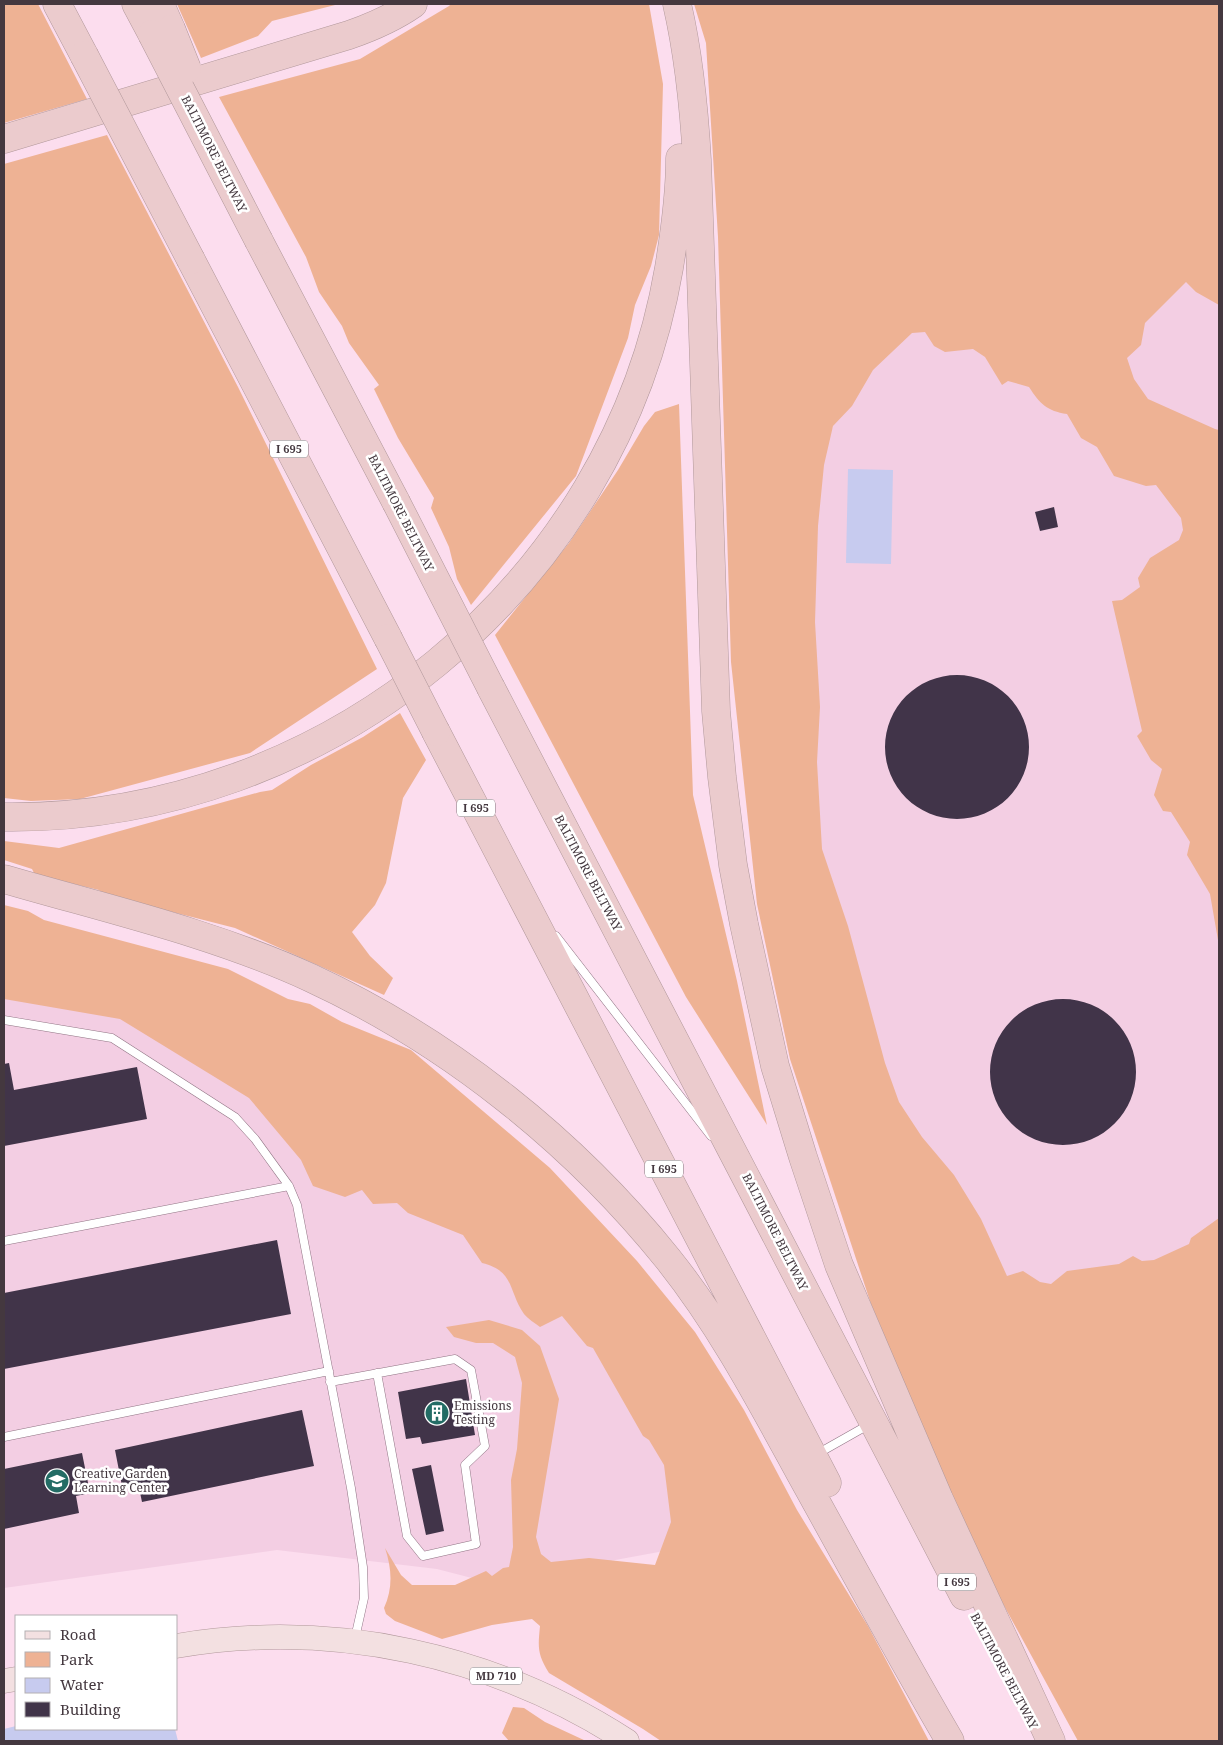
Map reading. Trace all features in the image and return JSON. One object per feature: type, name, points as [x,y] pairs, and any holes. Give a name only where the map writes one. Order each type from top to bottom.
[{"type":"highway","name":"I 695","points":[[57,4],[961,1741]]},
{"type":"highway","name":"BALTIMORE BELTWAY","points":[[136,4],[162,32],[259,241],[873,1422],[1041,1741]]},
{"type":"highway","points":[[160,4],[162,32]]},
{"type":"highway","points":[[4,139],[349,35],[372,27],[413,4]]},
{"type":"highway","points":[[4,817],[41,818],[141,805],[190,793],[241,776],[287,757],[345,727],[398,693],[449,652],[488,617],[522,581],[558,535],[585,493],[611,445],[634,394],[652,341],[663,300],[674,236],[680,184],[680,118],[675,64],[664,4]]},
{"type":"highway","points":[[677,4],[686,46],[694,108],[697,160],[716,711],[733,864],[753,970],[775,1066],[839,1265],[939,1500],[1051,1741]]},
{"type":"highway","points":[[4,879],[191,933],[259,956],[311,978],[368,1006],[470,1071],[525,1115],[578,1163],[622,1206],[669,1261],[745,1372],[950,1741]]},
{"type":"main road","name":"MD 710","points":[[178,1646],[259,1636],[314,1637],[354,1640],[419,1653],[480,1670],[550,1697],[628,1741]]},
{"type":"lane","points":[[515,883],[545,922]]},
{"type":"lane","points":[[551,929],[718,1146]]},
{"type":"lane","points":[[4,1020],[112,1038],[235,1117],[255,1139],[289,1186],[297,1205],[321,1339],[329,1371],[351,1488],[363,1567],[364,1598],[354,1640]]},
{"type":"lane","points":[[724,1153],[754,1192]]},
{"type":"lane","points":[[4,1241],[289,1186]]},
{"type":"lane","points":[[330,1382],[377,1373],[455,1359],[471,1370],[485,1446],[465,1465],[476,1544],[423,1556],[407,1536],[377,1373]]},
{"type":"lane","points":[[4,1437],[329,1371]]},
{"type":"lane","points":[[813,1456],[873,1422]]},
{"type":"shaded area","points":[[1219,33],[1219,1741],[937,1323],[804,844],[800,593],[823,455],[848,383]]},
{"type":"shaded area","points":[[4,967],[210,1027],[576,1308],[724,1540],[491,1583],[437,1569],[277,1550],[4,1588]]},
{"type":"green space","points":[[4,4],[38,4],[87,99],[4,123]]},
{"type":"green space","points":[[177,4],[339,4],[272,21],[258,36],[201,58]]},
{"type":"green space","points":[[451,4],[649,4],[663,84],[659,235],[651,266],[635,305],[628,338],[576,476],[471,605],[457,579],[449,547],[431,508],[434,498],[398,438],[374,389],[379,385],[349,343],[342,326],[319,292],[306,257],[219,97],[360,59]]},
{"type":"green space","points":[[694,4],[1219,4],[1219,305],[1196,292],[1186,282],[1145,323],[1141,345],[1127,358],[1134,379],[1148,399],[1219,430],[1219,946],[1210,894],[1187,855],[1190,842],[1171,812],[1163,811],[1154,795],[1162,769],[1151,760],[1137,736],[1142,731],[1112,601],[1122,600],[1140,587],[1138,578],[1150,558],[1179,540],[1183,530],[1181,518],[1156,485],[1146,486],[1114,476],[1097,447],[1081,438],[1067,414],[1049,409],[1029,387],[1008,381],[1002,385],[985,357],[973,349],[945,352],[934,346],[925,332],[912,333],[873,370],[852,406],[833,426],[824,465],[818,526],[815,622],[820,707],[817,762],[822,849],[848,926],[885,1063],[899,1102],[922,1137],[954,1175],[981,1219],[1007,1276],[1023,1271],[1040,1282],[1051,1284],[1067,1271],[1119,1264],[1133,1256],[1142,1261],[1154,1260],[1189,1244],[1191,1238],[1219,1218],[1219,1741],[1078,1741],[978,1558],[871,1304],[790,1059],[757,904],[731,662],[718,237],[706,43]]},
{"type":"green space","points":[[107,135],[238,387],[377,669],[250,753],[80,799],[31,801],[4,798],[4,164]]},
{"type":"green space","points":[[679,404],[693,795],[737,981],[767,1125],[686,997],[495,635],[569,543],[618,470],[644,426],[655,412]]},
{"type":"green space","points":[[400,713],[426,760],[403,798],[386,883],[375,905],[352,932],[370,956],[393,978],[384,995],[235,928],[102,894],[99,890],[34,873],[32,869],[4,860],[4,841],[59,848],[272,790]]},
{"type":"green space","points":[[4,905],[28,911],[44,920],[228,969],[288,999],[310,1004],[342,1022],[411,1050],[550,1168],[637,1261],[695,1332],[744,1410],[797,1510],[868,1626],[929,1741],[661,1741],[549,1673],[542,1661],[539,1650],[540,1626],[532,1619],[492,1625],[442,1639],[395,1621],[386,1614],[384,1608],[389,1593],[390,1578],[385,1548],[401,1575],[412,1585],[455,1585],[486,1571],[492,1576],[503,1568],[509,1567],[513,1547],[511,1480],[517,1449],[522,1383],[515,1357],[493,1343],[476,1343],[454,1337],[446,1327],[489,1320],[522,1330],[540,1346],[559,1399],[536,1537],[541,1554],[551,1562],[589,1558],[655,1565],[671,1522],[664,1465],[649,1440],[643,1436],[593,1348],[587,1346],[562,1316],[540,1327],[527,1318],[519,1306],[506,1277],[500,1271],[482,1263],[463,1235],[408,1213],[397,1203],[373,1204],[362,1190],[345,1197],[313,1186],[301,1160],[249,1098],[120,1019],[4,999]]},
{"type":"green space","points":[[513,1707],[524,1708],[545,1722],[586,1741],[509,1741],[502,1733]]},
{"type":"water","points":[[848,469],[893,470],[891,564],[846,563]]},
{"type":"water","points":[[15,1726],[15,1730],[175,1730],[178,1741],[4,1741],[4,1729]]},
{"type":"building","points":[[1054,507],[1058,527],[1040,531],[1035,512]]},
{"type":"building","points":[[957,675],[971,676],[985,681],[997,687],[1008,696],[1017,707],[1023,719],[1028,733],[1028,761],[1023,775],[1017,787],[1008,798],[997,807],[985,813],[971,818],[957,819],[943,818],[929,813],[917,807],[906,798],[897,787],[891,775],[886,761],[885,747],[886,733],[891,719],[897,707],[906,696],[917,687],[929,681],[943,676]]},
{"type":"building","points":[[1063,999],[1091,1005],[1115,1020],[1130,1044],[1136,1072],[1130,1100],[1115,1124],[1091,1139],[1063,1145],[1035,1139],[1011,1124],[996,1100],[990,1072],[996,1044],[1011,1020],[1035,1005]]},
{"type":"building","points":[[9,1063],[14,1090],[137,1067],[147,1119],[4,1146],[4,1064]]},
{"type":"building","points":[[277,1240],[291,1314],[4,1369],[4,1293]]},
{"type":"building","name":"Emissions Testing","points":[[466,1379],[475,1435],[422,1444],[420,1437],[406,1439],[398,1392]]},
{"type":"building","points":[[302,1410],[314,1466],[142,1502],[138,1483],[122,1486],[115,1450]]},
{"type":"building","points":[[82,1453],[90,1493],[76,1496],[79,1513],[4,1529],[4,1469]]},
{"type":"building","points":[[431,1465],[444,1531],[426,1535],[412,1469]]},
{"type":"place","name":"Emissions Testing","points":[[437,1413]]},
{"type":"place","name":"Creative Garden Learning Center","points":[[57,1481]]}]
